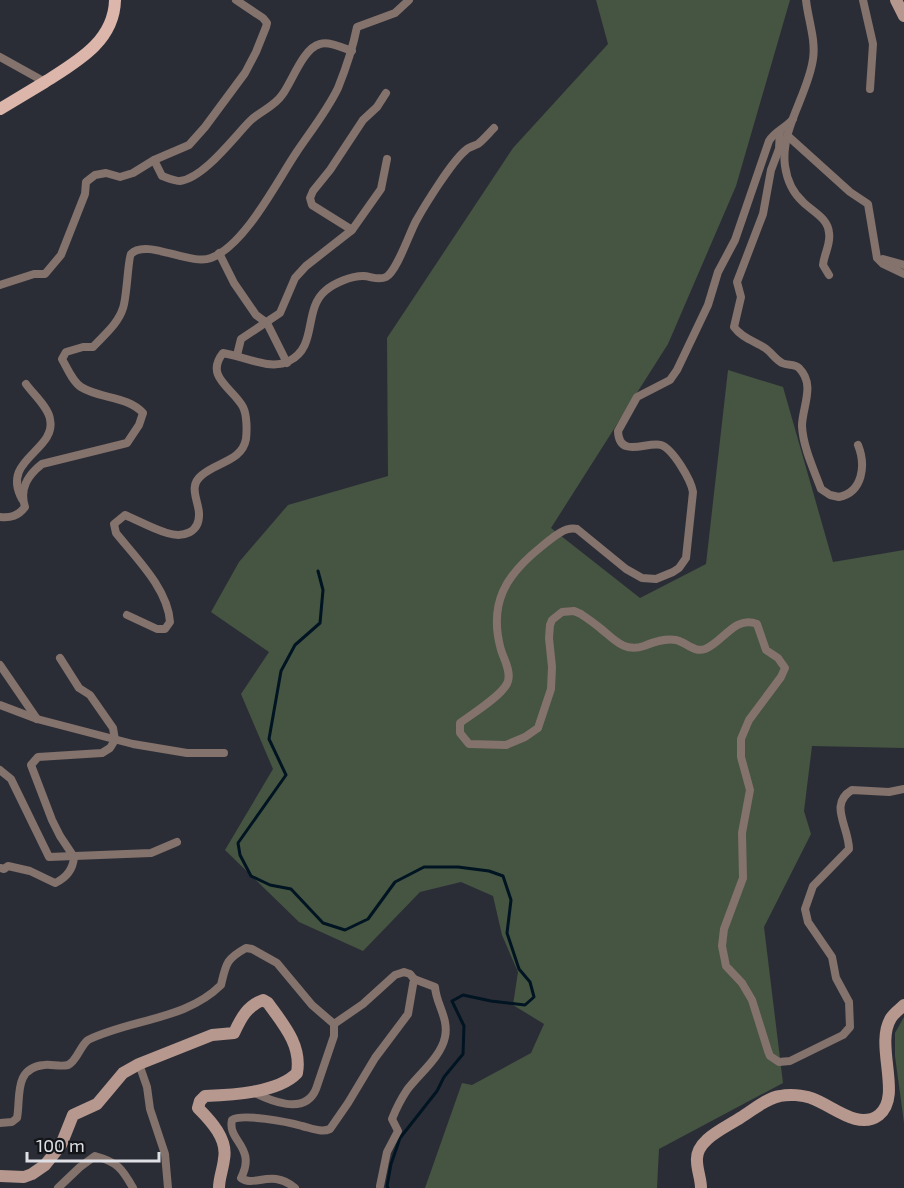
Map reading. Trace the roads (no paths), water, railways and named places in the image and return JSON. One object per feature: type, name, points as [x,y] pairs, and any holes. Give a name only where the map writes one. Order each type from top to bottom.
[{"type":"main road","points":[[0,109],[74,64],[97,45],[111,25],[115,0]]},
{"type":"street","points":[[0,285],[34,273],[45,274],[61,255],[85,194],[86,182],[95,175],[106,173],[120,177],[133,173],[154,160],[189,145],[205,127],[252,62],[267,24],[263,18],[236,0]]},
{"type":"street","points":[[22,499],[24,485],[31,473],[42,464],[127,443],[139,425],[143,414],[137,406],[79,386],[62,359],[66,352],[83,346],[93,347],[118,321],[127,293],[129,260],[132,254],[142,248],[197,260],[210,259],[229,247],[247,227],[323,114],[338,88],[352,51],[357,27],[395,13],[408,0]]},
{"type":"street","points":[[806,0],[813,43],[813,59],[793,119],[785,159],[791,187],[804,203],[824,220],[828,229],[829,239],[823,265],[829,275]]},
{"type":"street","points":[[863,0],[873,44],[870,90]]},
{"type":"street","points":[[896,0],[904,16]]},
{"type":"street","points":[[154,160],[162,176],[178,181],[187,179],[202,170],[252,119],[280,98],[299,64],[313,48],[325,43],[352,51]]},
{"type":"street","points":[[0,57],[45,82]]},
{"type":"street","points":[[352,230],[312,205],[310,198],[313,190],[330,171],[363,120],[377,107],[387,93]]},
{"type":"street","points":[[793,119],[787,127],[773,135],[769,141],[735,240],[718,272],[708,305],[678,370],[670,380],[637,397],[618,431],[619,440],[628,447],[658,444],[667,448],[691,483],[693,492],[687,553],[683,564],[664,577],[648,579],[626,569],[577,529],[566,530],[549,541],[517,568],[505,587],[499,605],[498,636],[508,681],[503,690],[460,723],[460,733],[466,742],[472,744],[487,743],[506,746],[538,728],[551,689],[549,631],[552,620],[562,612],[574,611],[581,614],[618,645],[631,648],[671,639],[696,650],[702,650],[713,645],[739,624],[749,622],[757,624],[766,650],[778,658],[785,668],[781,677],[749,720],[741,740],[741,757],[750,789],[742,833],[743,878],[724,929],[723,955],[726,966],[750,995],[770,1056],[779,1062],[790,1061],[843,1035],[850,1027],[849,1002],[836,978],[832,957],[808,922],[805,909],[813,886],[849,849],[840,801],[852,790],[889,792],[904,789]]},
{"type":"street","points":[[127,615],[157,629],[165,629],[170,622],[167,603],[158,585],[116,533],[114,524],[125,515],[168,534],[183,535],[192,532],[198,524],[199,513],[194,488],[199,477],[211,468],[232,459],[240,452],[246,440],[243,407],[216,371],[216,362],[223,353],[270,364],[287,363],[299,355],[308,341],[315,306],[325,291],[341,281],[363,276],[379,279],[387,277],[395,266],[420,215],[458,158],[494,128]]},
{"type":"street","points":[[780,131],[764,214],[737,282],[741,297],[735,327],[741,334],[766,348],[784,364],[795,365],[802,370],[808,391],[802,430],[824,492],[842,496],[852,492],[862,470],[858,445]]},
{"type":"street","points":[[789,137],[850,192],[868,204],[877,258],[883,264],[904,274]]},
{"type":"street","points":[[237,355],[237,346],[241,339],[280,313],[295,278],[306,266],[352,230],[381,189],[387,159]]},
{"type":"street","points":[[219,253],[234,283],[256,315],[267,323],[287,363]]},
{"type":"street","points":[[877,258],[904,265]]},
{"type":"street","points":[[0,517],[15,516],[25,507],[22,499],[10,484],[10,475],[21,457],[38,444],[50,427],[51,418],[26,384]]},
{"type":"street","points":[[0,868],[4,869],[8,866],[30,871],[55,883],[64,879],[74,864],[74,857],[56,828],[31,765],[38,757],[102,753],[110,748],[115,740],[113,728],[101,709],[90,696],[79,688],[60,658]]},
{"type":"street","points":[[0,665],[37,719]]},
{"type":"street","points":[[0,705],[37,719],[115,740],[187,753],[224,753]]},
{"type":"street","points":[[0,770],[11,778],[49,857],[151,853],[177,842]]},
{"type":"street","points":[[0,1123],[12,1122],[17,1118],[18,1090],[29,1072],[42,1065],[66,1065],[75,1058],[83,1045],[97,1036],[162,1016],[189,1006],[207,996],[220,985],[223,971],[230,958],[246,948],[277,963],[312,1005],[334,1024],[334,1036],[314,1095],[307,1101],[299,1104],[278,1102],[251,1091]]},
{"type":"street","points":[[334,1024],[363,1005],[395,975],[404,972],[410,974],[414,979],[435,987],[436,997],[444,1013],[446,1036],[440,1052],[405,1093],[392,1119],[398,1131],[387,1152],[380,1186]]},
{"type":"street","points":[[295,1188],[278,1179],[256,1185],[249,1185],[243,1181],[241,1178],[246,1168],[245,1157],[242,1146],[231,1130],[232,1120],[236,1117],[250,1118],[324,1131],[330,1129],[348,1104],[375,1058],[408,1014],[414,979]]},
{"type":"street","points":[[0,1176],[24,1177],[45,1165],[61,1145],[73,1115],[97,1104],[123,1073],[139,1064],[212,1035],[234,1033],[242,1016],[249,1008],[264,1000],[292,1039],[297,1056],[297,1073],[286,1082],[270,1088],[205,1096],[200,1101],[198,1108],[218,1132],[224,1145],[225,1157],[219,1188]]},
{"type":"street","points":[[701,1188],[696,1162],[697,1153],[701,1147],[713,1136],[767,1101],[779,1096],[804,1096],[814,1099],[854,1119],[863,1120],[879,1114],[888,1100],[886,1031],[891,1018],[904,1005]]},
{"type":"street","points":[[139,1064],[147,1087],[150,1109],[165,1154],[168,1188]]},
{"type":"street","points":[[58,1188],[95,1156],[111,1160],[121,1168],[133,1188]]},
{"type":"waterway","points":[[318,571],[323,590],[320,623],[295,645],[281,671],[269,739],[286,775],[238,843],[240,855],[251,876],[270,885],[291,889],[323,923],[345,930],[368,919],[395,882],[424,867],[458,867],[489,871],[503,876],[511,900],[507,933],[519,969],[530,982],[534,997],[525,1005],[463,995],[452,1001],[464,1026],[463,1054],[400,1138],[391,1164],[388,1188]]}]
